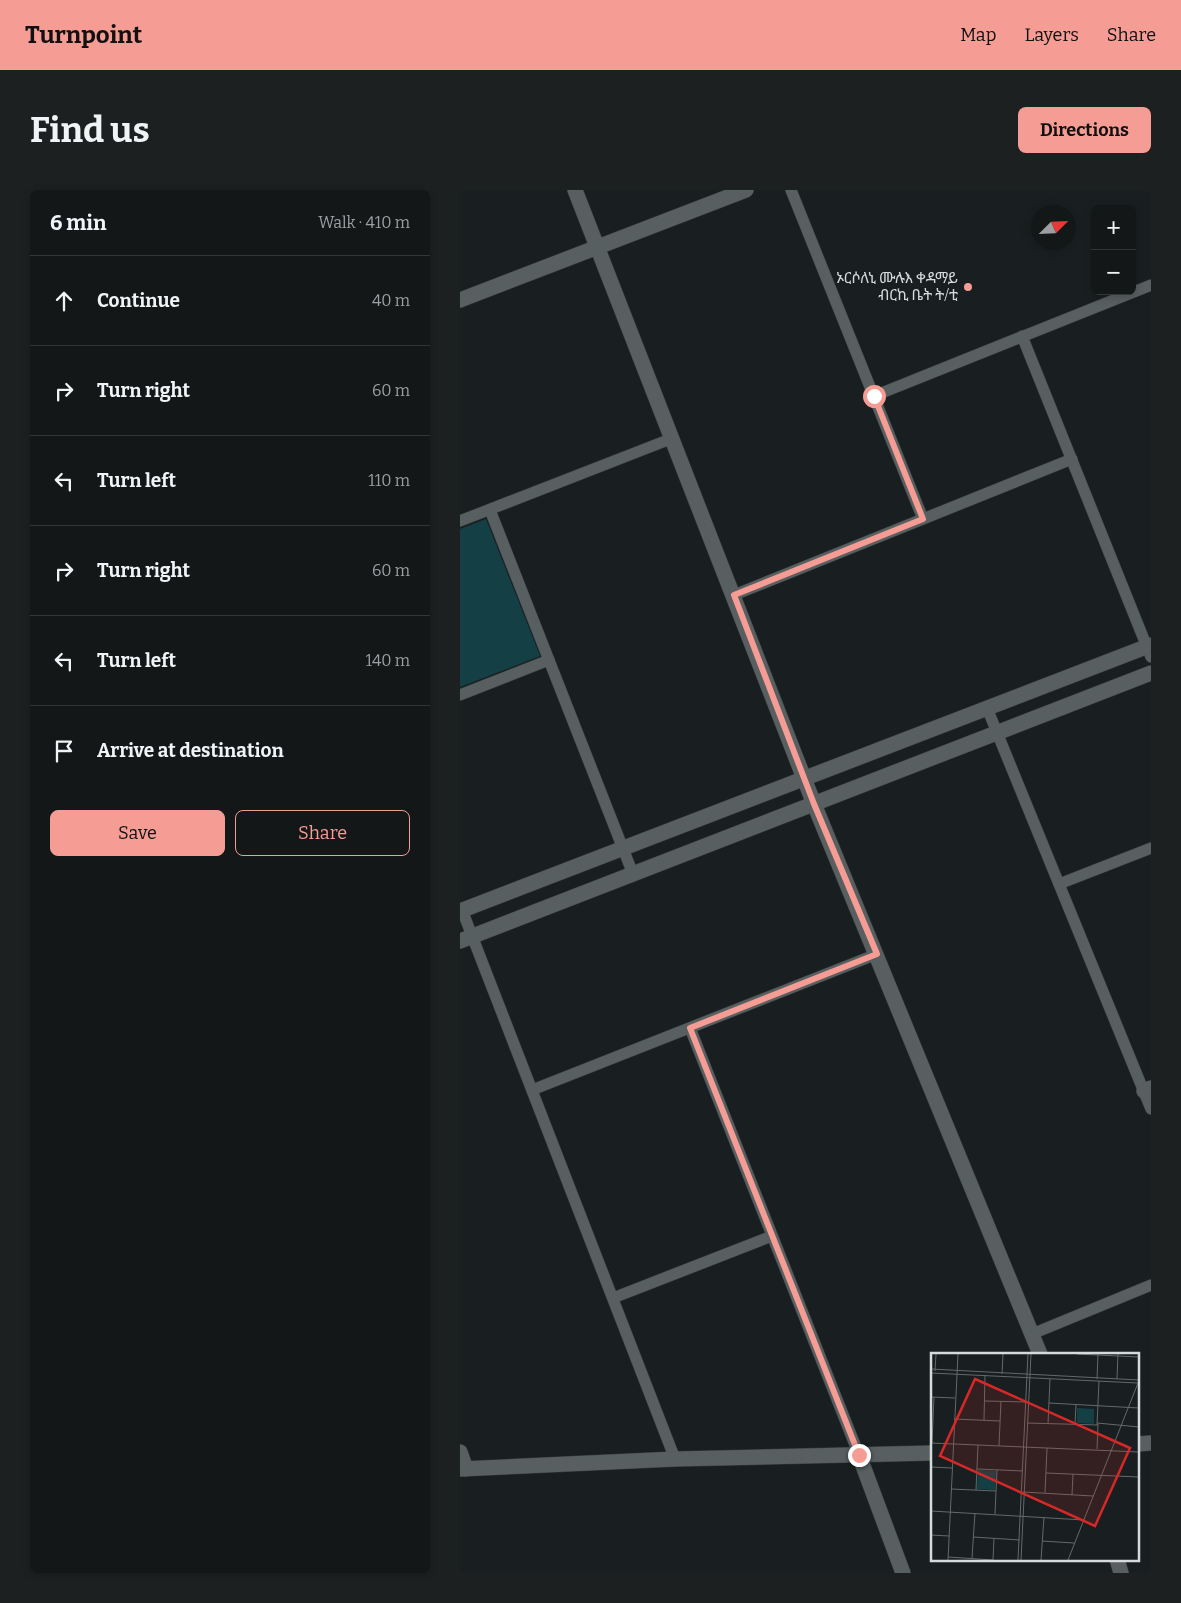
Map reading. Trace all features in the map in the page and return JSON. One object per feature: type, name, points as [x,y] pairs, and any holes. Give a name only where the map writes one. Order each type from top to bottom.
[{"type":"street","points":[[575,190],[814,804],[1040,1353]]},
{"type":"street","points":[[460,300],[746,190]]},
{"type":"street","points":[[461,911],[987,708],[1150,649]]},
{"type":"street","points":[[466,939],[1151,674]]},
{"type":"street","points":[[1138,1444],[1151,1443]]},
{"type":"street","points":[[460,1452],[463,1469],[675,1459],[931,1453]]},
{"type":"street","points":[[859,1455],[903,1573]]},
{"type":"street","points":[[1117,1560],[1122,1573]]},
{"type":"lane","points":[[791,190],[923,519]]},
{"type":"lane","points":[[874,396],[1151,285]]},
{"type":"lane","points":[[1022,336],[1150,649]]},
{"type":"lane","points":[[460,521],[672,438]]},
{"type":"lane","points":[[734,595],[1072,459]]},
{"type":"lane","points":[[490,510],[633,874]]},
{"type":"lane","points":[[460,695],[549,660]]},
{"type":"lane","points":[[987,708],[1059,884],[1147,1089],[1151,1109]]},
{"type":"lane","points":[[1059,884],[1151,848]]},
{"type":"lane","points":[[461,911],[466,939],[532,1090],[675,1459]]},
{"type":"lane","points":[[532,1090],[877,954]]},
{"type":"lane","points":[[690,1028],[859,1455]]},
{"type":"lane","points":[[613,1298],[772,1236]]},
{"type":"lane","points":[[1032,1334],[1151,1286]]},
{"type":"shaded area","points":[[486,519],[540,656],[460,687],[460,529]]},
{"type":"place","name":"ኦርሶለኒ ሙሉእ ቀዳማይ ብርኪ ቤት ት/ቲ","points":[[968,287]]},
{"type":"route","points":[[859,1455],[690,1028],[877,954],[814,804],[734,595],[923,519],[874,396]]}]
